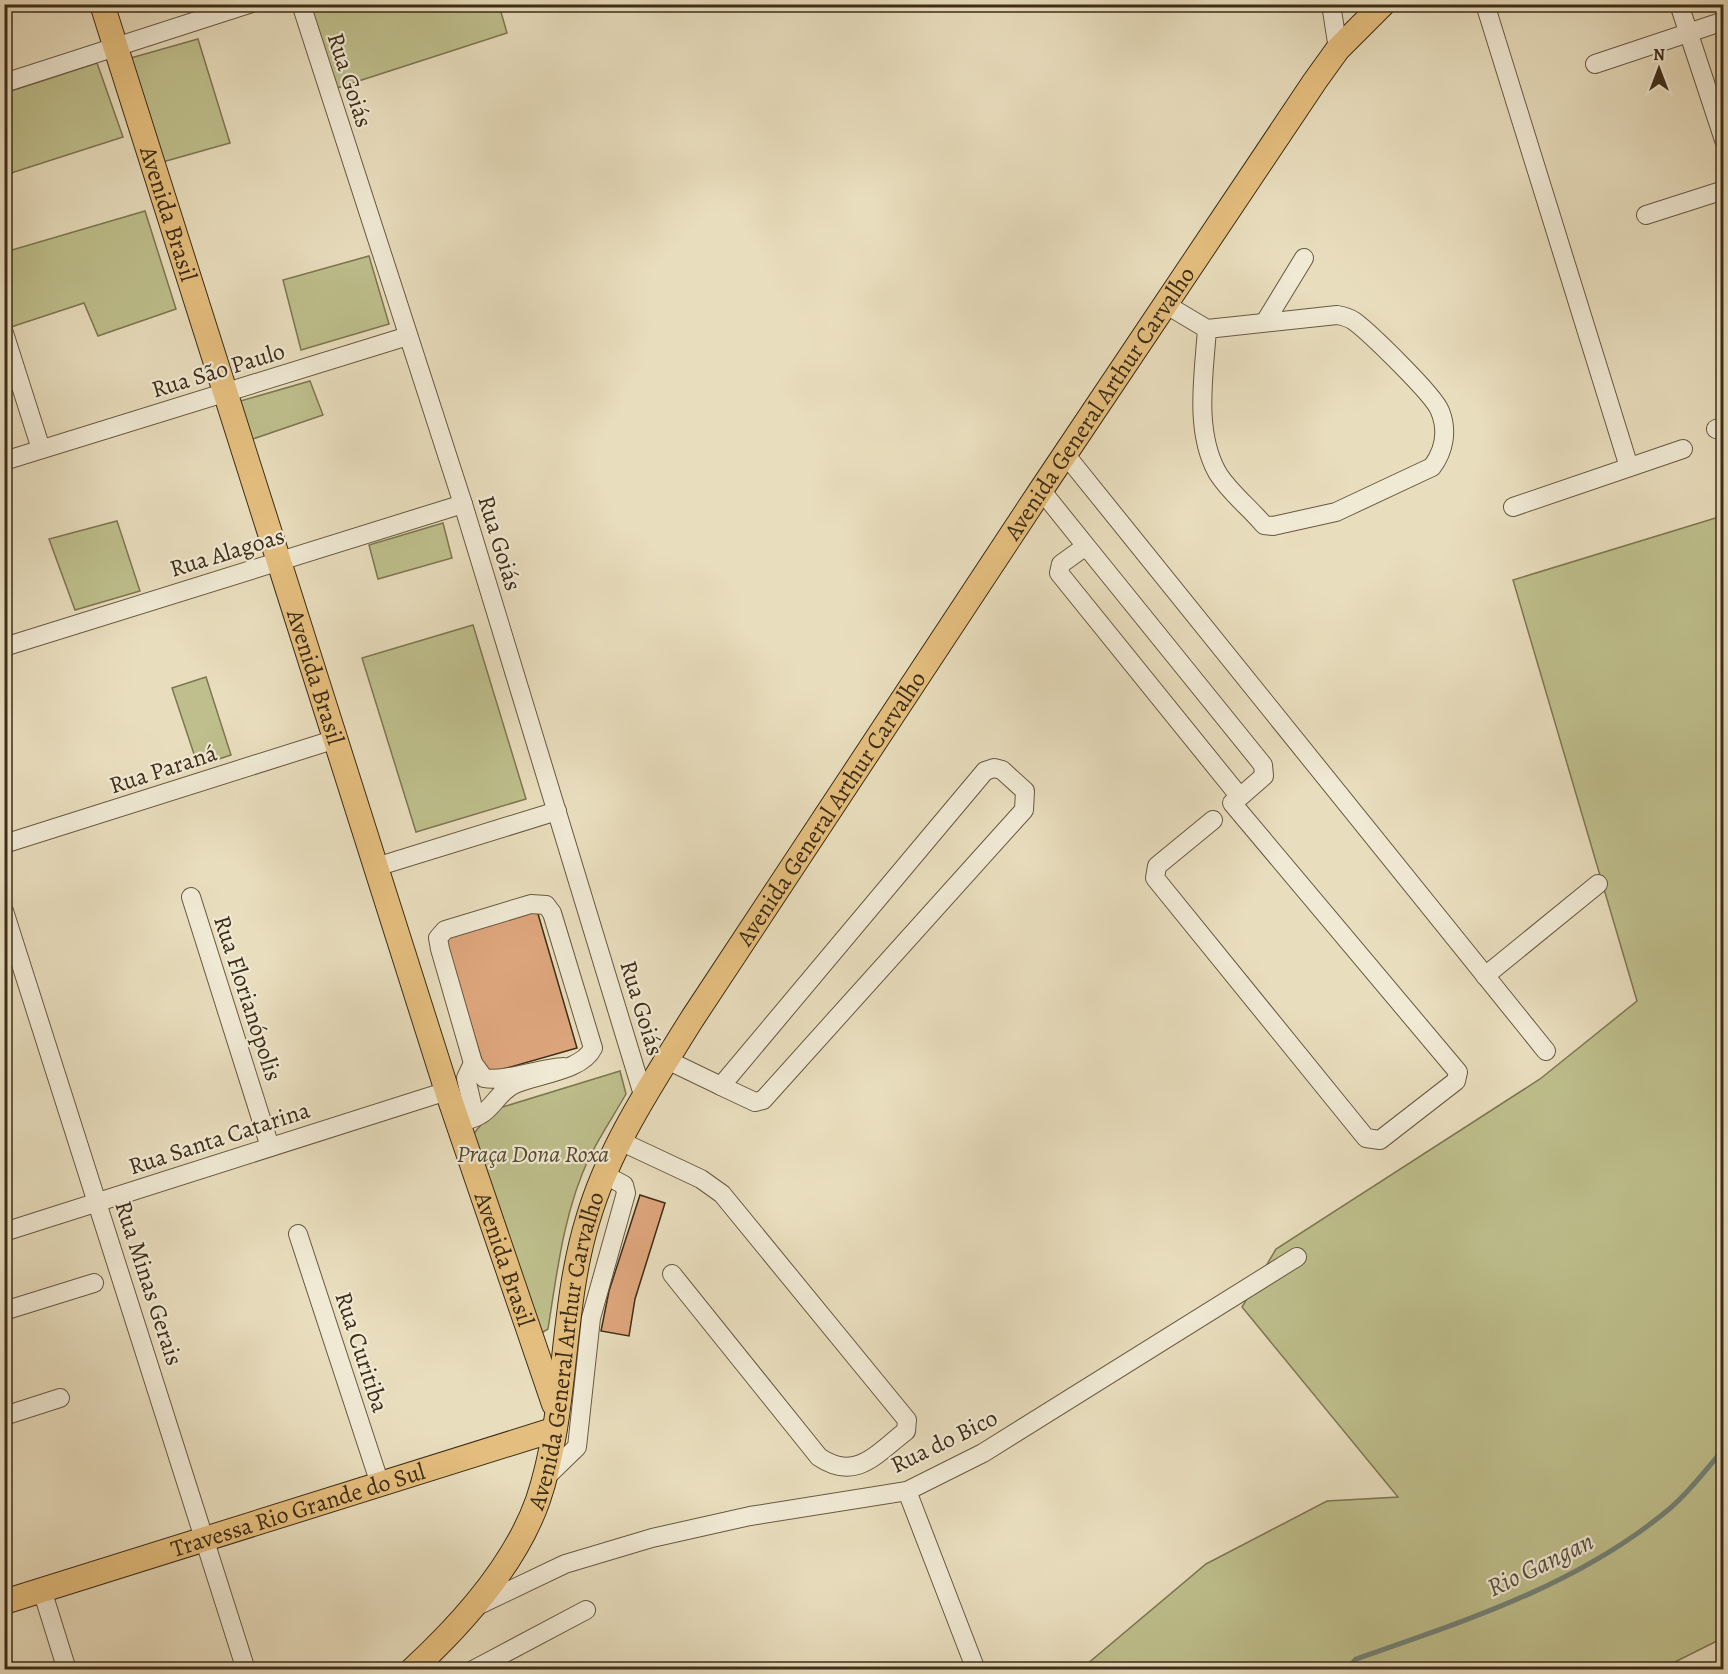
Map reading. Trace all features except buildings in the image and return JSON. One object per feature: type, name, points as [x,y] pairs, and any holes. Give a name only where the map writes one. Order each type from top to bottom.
[{"type":"main road","name":"Avenida Brasil","points":[[102,4],[447,1090],[467,1120],[554,1420]]},
{"type":"main road","name":"Avenida General Arthur Carvalho","points":[[418,1667],[473,1608],[528,1524],[543,1480],[554,1420],[576,1263],[588,1218],[620,1141],[644,1098],[1165,304],[1338,49],[1383,4]]},
{"type":"main road","name":"Avenida Brasil","points":[[534,1347],[543,1352],[563,1354]]},
{"type":"main road","name":"Travessa Rio Grande do Sul","points":[[4,1602],[380,1484],[554,1420]]},
{"type":"street","points":[[4,83],[249,4]]},
{"type":"street","name":"Rua Goiás","points":[[300,4],[463,504],[644,1098]]},
{"type":"street","points":[[1331,4],[1338,49]]},
{"type":"street","points":[[1485,4],[1629,467]]},
{"type":"street","points":[[1679,4],[1724,140]]},
{"type":"street","points":[[1594,64],[1724,21]]},
{"type":"street","points":[[1646,215],[1724,190]]},
{"type":"street","points":[[1265,322],[1304,258]]},
{"type":"street","points":[[1165,304],[1207,329],[1337,315],[1354,321],[1413,378],[1440,410],[1445,443],[1442,454],[1432,467],[1336,512],[1273,526],[1264,525],[1218,472],[1210,450],[1202,406],[1207,329]]},
{"type":"street","points":[[4,333],[41,449]]},
{"type":"street","name":"Rua São Paulo","points":[[4,461],[408,336]]},
{"type":"street","points":[[1513,507],[1683,449]]},
{"type":"street","points":[[1065,454],[1546,1051]]},
{"type":"street","points":[[1041,490],[1263,765],[1264,776],[1240,797],[1059,573],[1061,564],[1086,546]]},
{"type":"street","name":"Rua Alagoas","points":[[4,647],[463,504]]},
{"type":"street","name":"Rua Paraná","points":[[4,844],[336,739]]},
{"type":"street","points":[[667,1060],[721,1086],[755,1102],[764,1100],[1024,810],[1025,791],[1002,770],[985,771],[721,1086]]},
{"type":"street","points":[[1213,820],[1157,866],[1155,878],[1366,1138],[1380,1140],[1456,1081],[1458,1072],[1232,803]]},
{"type":"street","points":[[376,867],[556,811]]},
{"type":"street","points":[[1485,976],[1598,884]]},
{"type":"street","name":"Rua Florianópolis","points":[[191,897],[270,1147]]},
{"type":"street","points":[[473,1063],[466,1078],[467,1120],[486,1110],[500,1093],[515,1084],[580,1063],[590,1056],[593,1048],[552,913],[542,903],[531,904],[453,927],[445,930],[438,938],[473,1063],[484,1078],[494,1080],[545,1068],[564,1067]]},
{"type":"street","name":"Rua Minas Gerais","points":[[4,911],[246,1670]]},
{"type":"street","name":"Rua Santa Catarina","points":[[4,1232],[447,1090]]},
{"type":"street","points":[[620,1141],[701,1179],[722,1194],[907,1420],[906,1431],[866,1463],[852,1468],[833,1467],[819,1457],[672,1274]]},
{"type":"street","points":[[543,1480],[577,1447],[591,1318],[626,1193],[624,1185],[605,1175]]},
{"type":"street","name":"Rua Curitiba","points":[[298,1234],[380,1484]]},
{"type":"street","name":"Rua do Bico","points":[[473,1608],[565,1564],[652,1538],[750,1516],[907,1491],[983,1453],[1297,1257]]},
{"type":"street","points":[[4,1311],[94,1283]]},
{"type":"street","points":[[4,1416],[60,1398]]},
{"type":"street","points":[[907,1491],[976,1670]]},
{"type":"street","points":[[42,1590],[67,1670]]},
{"type":"street","points":[[473,1670],[586,1610]]},
{"type":"green space","points":[[307,5],[499,5],[507,33],[337,88]]},
{"type":"green space","points":[[198,39],[230,143],[159,163],[120,61]]},
{"type":"green space","points":[[97,63],[123,137],[5,175],[5,93]]},
{"type":"green space","points":[[145,211],[176,309],[98,336],[84,303],[8,328],[5,315],[5,252]]},
{"type":"green space","points":[[369,256],[389,324],[301,350],[283,280]]},
{"type":"green space","points":[[310,381],[323,415],[250,440],[237,402]]},
{"type":"green space","points":[[1722,516],[1723,1638],[1661,1669],[1080,1670],[1206,1564],[1327,1501],[1398,1497],[1242,1307],[1276,1249],[1540,1079],[1637,1001],[1513,580]]},
{"type":"green space","points":[[117,521],[140,591],[75,610],[49,539]]},
{"type":"green space","points":[[443,523],[452,558],[378,579],[369,545]]},
{"type":"green space","points":[[473,625],[526,799],[416,832],[362,658]]},
{"type":"green space","points":[[206,677],[231,755],[198,766],[172,688]]},
{"type":"green space","name":"Praça Dona Roxa","points":[[620,1071],[626,1094],[593,1150],[580,1178],[567,1220],[548,1329],[540,1334],[471,1137],[493,1110]]},
{"type":"waterway","name":"Rio Gangan","points":[[1346,1670],[1356,1659],[1479,1615],[1597,1560],[1668,1510],[1690,1489],[1724,1449]]}]
